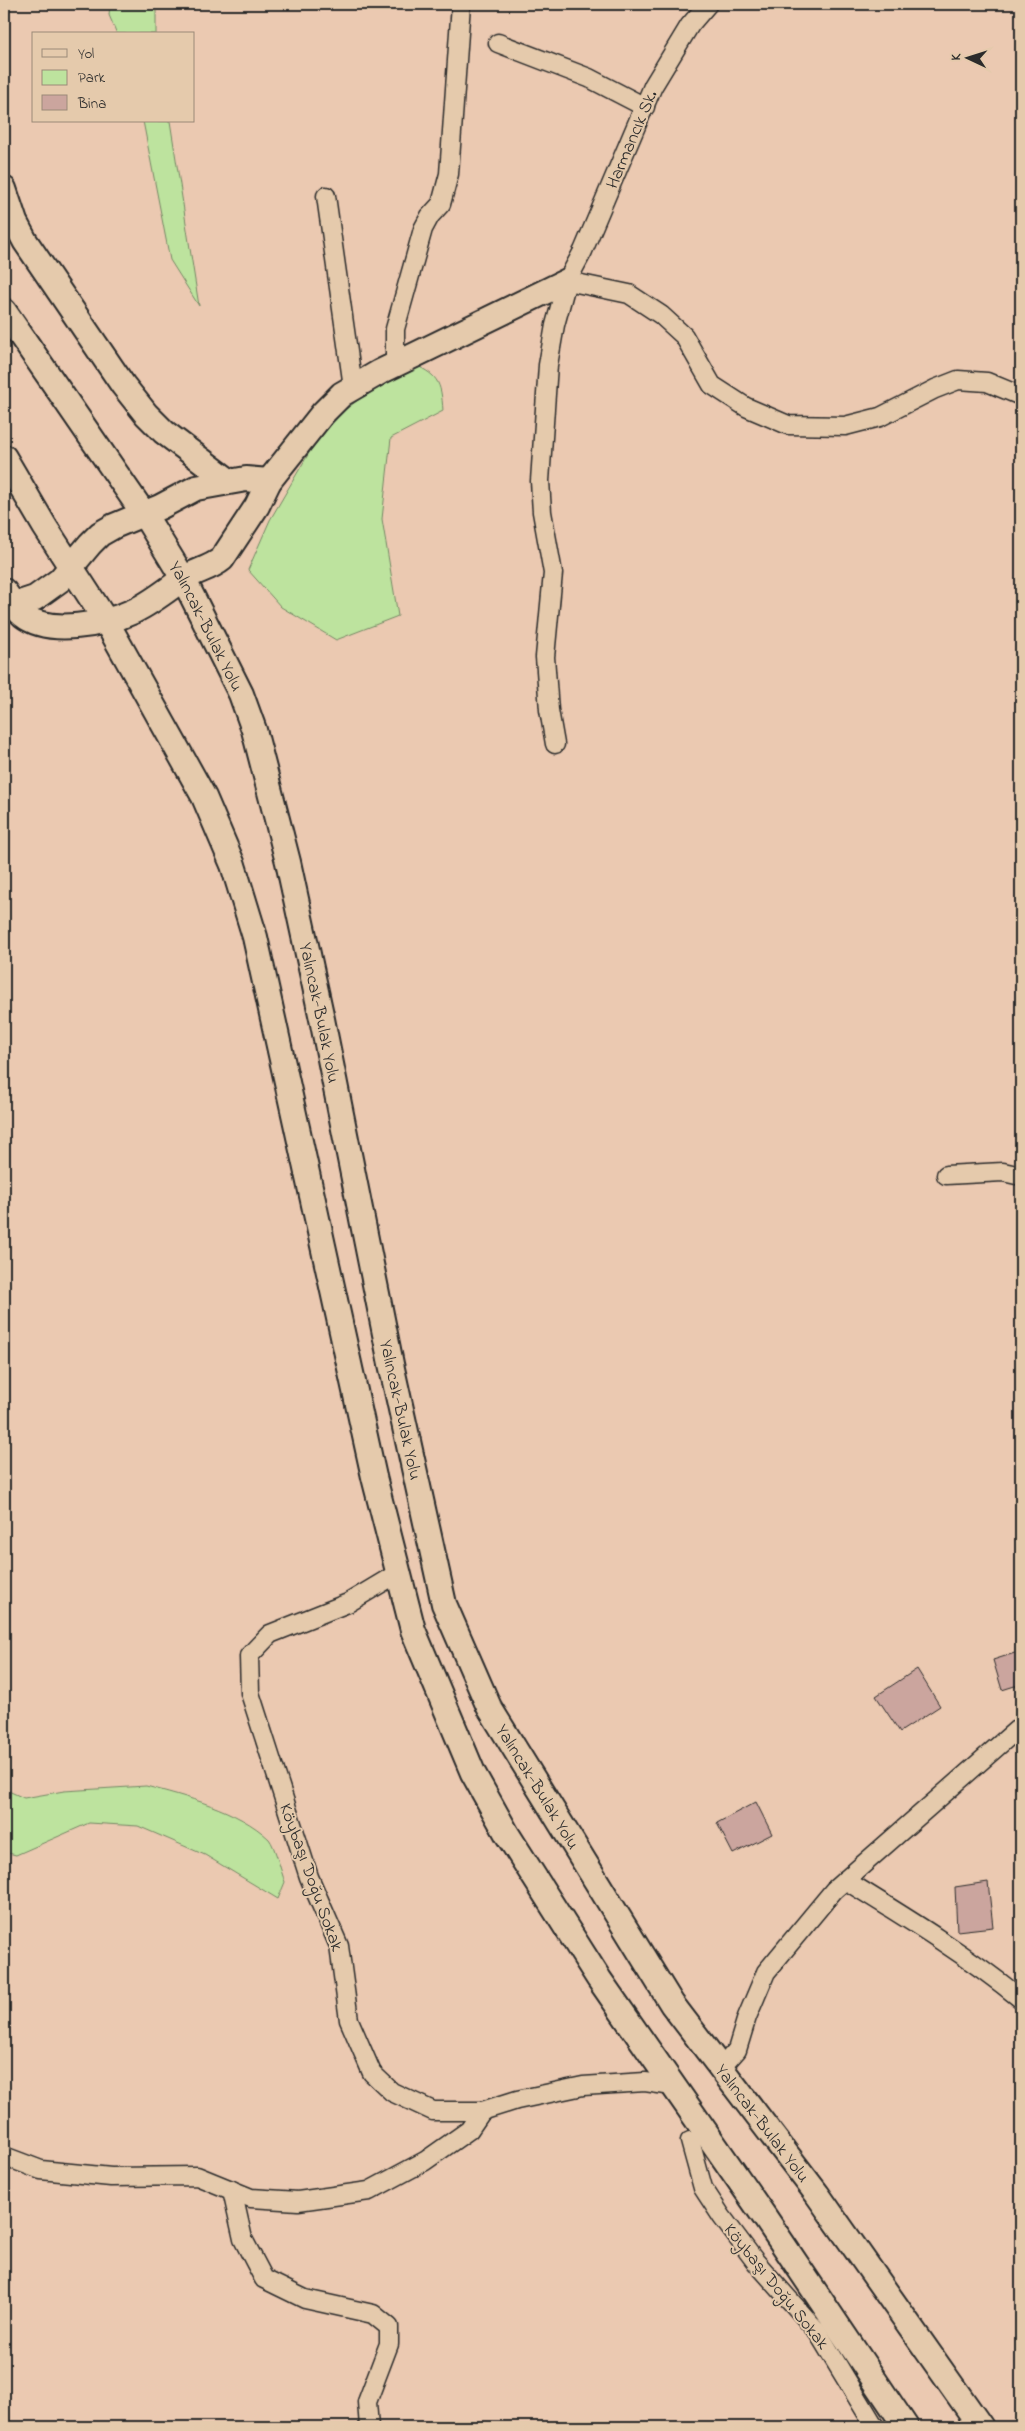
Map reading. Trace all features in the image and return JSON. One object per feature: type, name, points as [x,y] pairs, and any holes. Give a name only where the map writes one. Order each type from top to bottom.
[{"type":"main road","points":[[4,189],[15,222],[26,242],[123,385],[146,414],[164,432],[229,482]]},
{"type":"main road","points":[[9,598],[24,616],[48,625],[95,624],[132,612],[183,578],[214,565],[222,558],[257,506],[269,481],[323,413],[342,394],[395,364],[567,280]]},
{"type":"main road","name":"Yalıncak-Bulak Yolu","points":[[4,311],[144,514],[183,578],[241,694],[254,730],[285,852],[324,1028],[390,1364],[444,1604],[489,1708],[672,2004],[822,2202],[981,2427]]},
{"type":"main road","points":[[4,457],[71,568],[106,621],[204,797],[234,865],[255,938],[374,1477],[413,1630],[473,1773],[507,1834],[599,1979],[906,2427]]},
{"type":"main road","points":[[9,598],[35,598],[60,580],[100,534],[196,488],[229,482],[269,481]]},
{"type":"street","points":[[395,364],[395,329],[423,229],[430,216],[441,204],[449,174],[461,4]]},
{"type":"street","name":"Harmancık Sk.","points":[[555,744],[549,710],[545,657],[553,573],[542,512],[540,481],[548,365],[555,325],[567,280],[583,250],[653,86],[690,25],[708,4]]},
{"type":"street","points":[[498,43],[589,78],[645,107]]},
{"type":"street","points":[[326,196],[353,388]]},
{"type":"street","points":[[567,280],[629,294],[653,310],[684,336],[712,385],[746,407],[788,425],[845,426],[880,417],[935,389],[958,380],[986,382],[1021,396]]},
{"type":"street","points":[[946,1175],[1003,1172],[1021,1176]]},
{"type":"street","name":"Köybaşı Doğu Sokak","points":[[398,1573],[348,1603],[270,1634],[249,1656],[250,1693],[309,1877],[339,1946],[349,2020],[372,2073],[392,2092],[433,2111],[482,2111],[517,2100],[583,2086],[645,2082],[673,2086]]},
{"type":"street","points":[[721,2068],[737,2050],[747,2017],[766,1972],[834,1890],[1021,1726]]},
{"type":"street","points":[[845,1880],[914,1922],[995,1978],[1021,1999]]},
{"type":"street","points":[[4,2156],[41,2170],[111,2177],[197,2176],[251,2198],[298,2201],[369,2191],[425,2161],[468,2130],[482,2111]]},
{"type":"street","name":"Köybaşı Doğu Sokak","points":[[690,2141],[703,2188],[722,2217],[755,2260],[816,2331],[875,2427]]},
{"type":"street","points":[[232,2190],[243,2239],[264,2279],[305,2299],[373,2314],[389,2327],[389,2344],[367,2402],[369,2427]]},
{"type":"green space","points":[[110,4],[156,4],[156,32],[116,32],[109,15]]},
{"type":"green space","points":[[143,122],[170,122],[199,306],[170,260]]},
{"type":"green space","points":[[409,362],[432,375],[436,380],[441,392],[443,411],[391,438],[382,519],[398,616],[336,640],[281,607],[248,570],[270,520],[313,446],[342,412]]},
{"type":"green space","points":[[146,1786],[227,1812],[257,1829],[269,1839],[276,1853],[285,1882],[278,1899],[205,1855],[138,1826],[89,1823],[16,1855],[4,1852],[4,1789],[24,1798],[64,1791]]},
{"type":"building","points":[[1021,1651],[1021,1684],[1002,1690],[993,1660]]},
{"type":"building","points":[[917,1669],[940,1706],[900,1732],[876,1696]]},
{"type":"building","points":[[756,1802],[772,1834],[733,1854],[717,1823]]},
{"type":"building","points":[[988,1882],[993,1927],[957,1931],[955,1887]]}]
